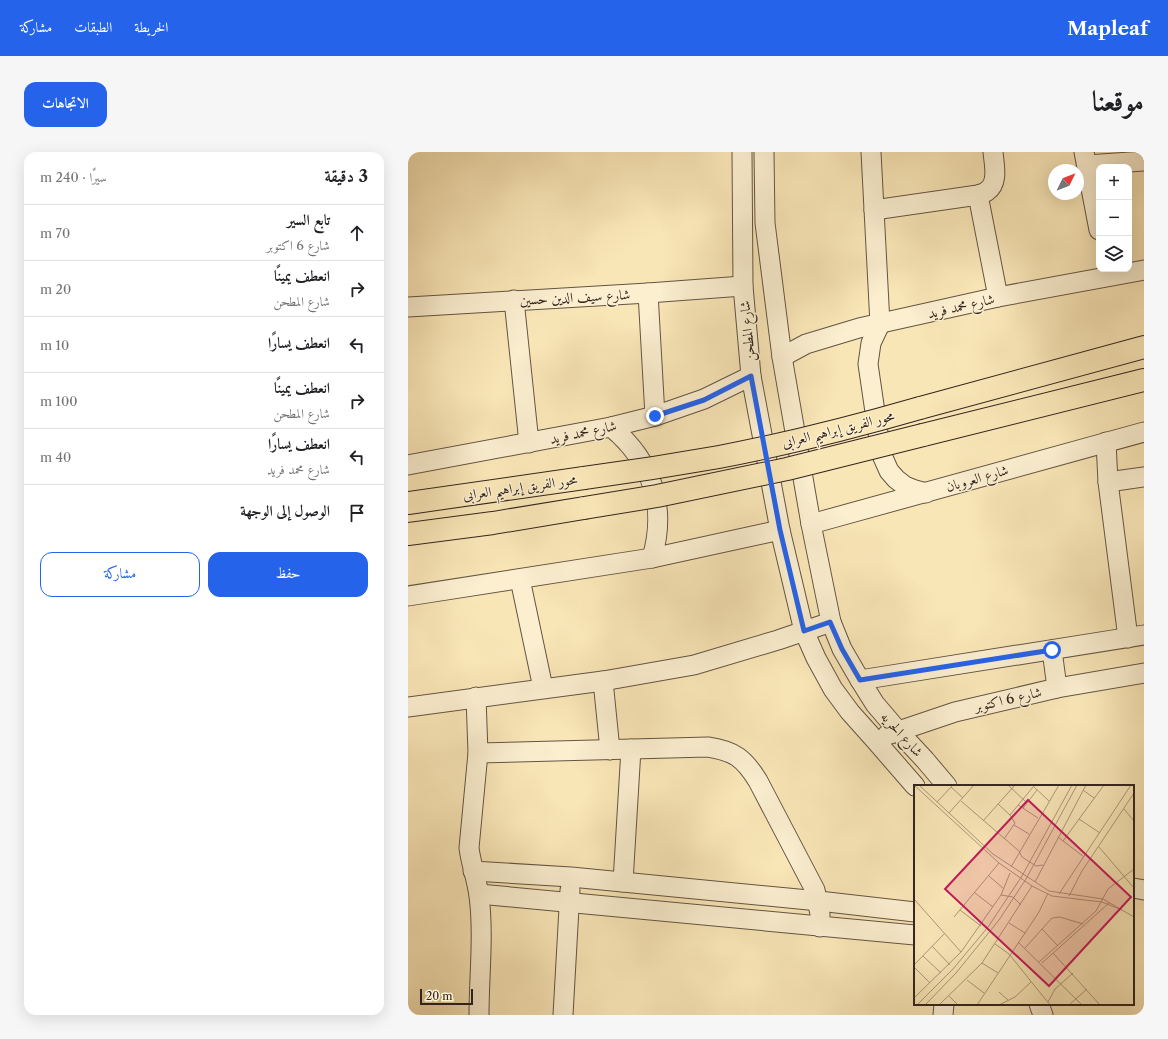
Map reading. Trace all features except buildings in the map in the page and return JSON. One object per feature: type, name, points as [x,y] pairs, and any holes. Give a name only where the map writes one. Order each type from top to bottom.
[{"type":"main road","name":"محور الفريق إبراهيم العرابى","points":[[408,503],[652,469],[720,457],[847,428],[1144,347]]},
{"type":"main road","name":"محور الفريق إبراهيم العرابى","points":[[408,534],[657,496],[787,470],[1144,380]]},
{"type":"street","name":"شارع المطحن","points":[[742,152],[742,286],[751,376],[780,530],[804,631],[816,658],[833,689]]},
{"type":"street","points":[[764,152],[765,223],[782,356],[811,524],[830,622],[842,649],[860,680],[1136,637],[1108,482],[1106,442]]},
{"type":"street","points":[[871,152],[880,324],[871,343],[868,364],[881,453],[889,472],[896,479],[910,488],[926,493]]},
{"type":"street","points":[[874,210],[978,195],[987,191],[993,183],[995,173],[993,152]]},
{"type":"street","points":[[1096,215],[1085,158],[1134,158]]},
{"type":"street","points":[[978,195],[998,297]]},
{"type":"street","name":"شارع محمد فريد","points":[[782,356],[806,344],[818,340],[880,324],[1107,273],[1144,270]]},
{"type":"street","name":"شارع سيف الدين حسين","points":[[408,306],[648,293],[742,286]]},
{"type":"street","points":[[648,293],[655,416]]},
{"type":"street","points":[[514,300],[529,443]]},
{"type":"street","name":"شارع محمد فريد","points":[[408,465],[611,427],[655,416],[704,400],[751,376]]},
{"type":"street","points":[[611,427],[623,436],[632,447],[648,472],[653,486],[656,500],[658,529],[652,558]]},
{"type":"street","name":"شارع العروبان","points":[[811,524],[1144,432]]},
{"type":"street","points":[[1108,482],[1144,477]]},
{"type":"street","points":[[408,596],[652,558],[780,530]]},
{"type":"street","points":[[520,579],[543,688]]},
{"type":"street","points":[[408,707],[603,681],[694,665],[830,622]]},
{"type":"street","points":[[1052,650],[1057,688]]},
{"type":"street","name":"شارع 6 اكتوبر","points":[[875,740],[955,712],[1057,688],[1144,674]]},
{"type":"street","name":"شارع الحريه","points":[[860,680],[875,704],[946,785]]},
{"type":"street","points":[[603,681],[610,750]]},
{"type":"street","name":"شارع الحريه","points":[[833,689],[850,712],[914,785]]},
{"type":"street","points":[[476,697],[478,753],[470,848],[473,872],[479,894],[481,920],[478,1015]]},
{"type":"street","points":[[478,753],[708,747],[724,750],[738,757],[750,767],[811,879],[819,900],[820,927]]},
{"type":"street","points":[[623,882],[631,749]]},
{"type":"street","points":[[473,872],[571,877],[819,900],[914,912]]},
{"type":"street","points":[[563,1015],[571,877]]},
{"type":"street","points":[[1134,888],[1144,890]]},
{"type":"street","points":[[479,894],[914,935]]},
{"type":"street","points":[[943,1015],[944,1005]]},
{"type":"street","points":[[1039,1005],[1043,1015]]},
{"type":"street","points":[[1053,1005],[1054,1015]]},
{"type":"route","points":[[655,416],[704,400],[751,376],[780,530],[804,631],[830,622],[842,649],[860,680],[1052,650]]}]
